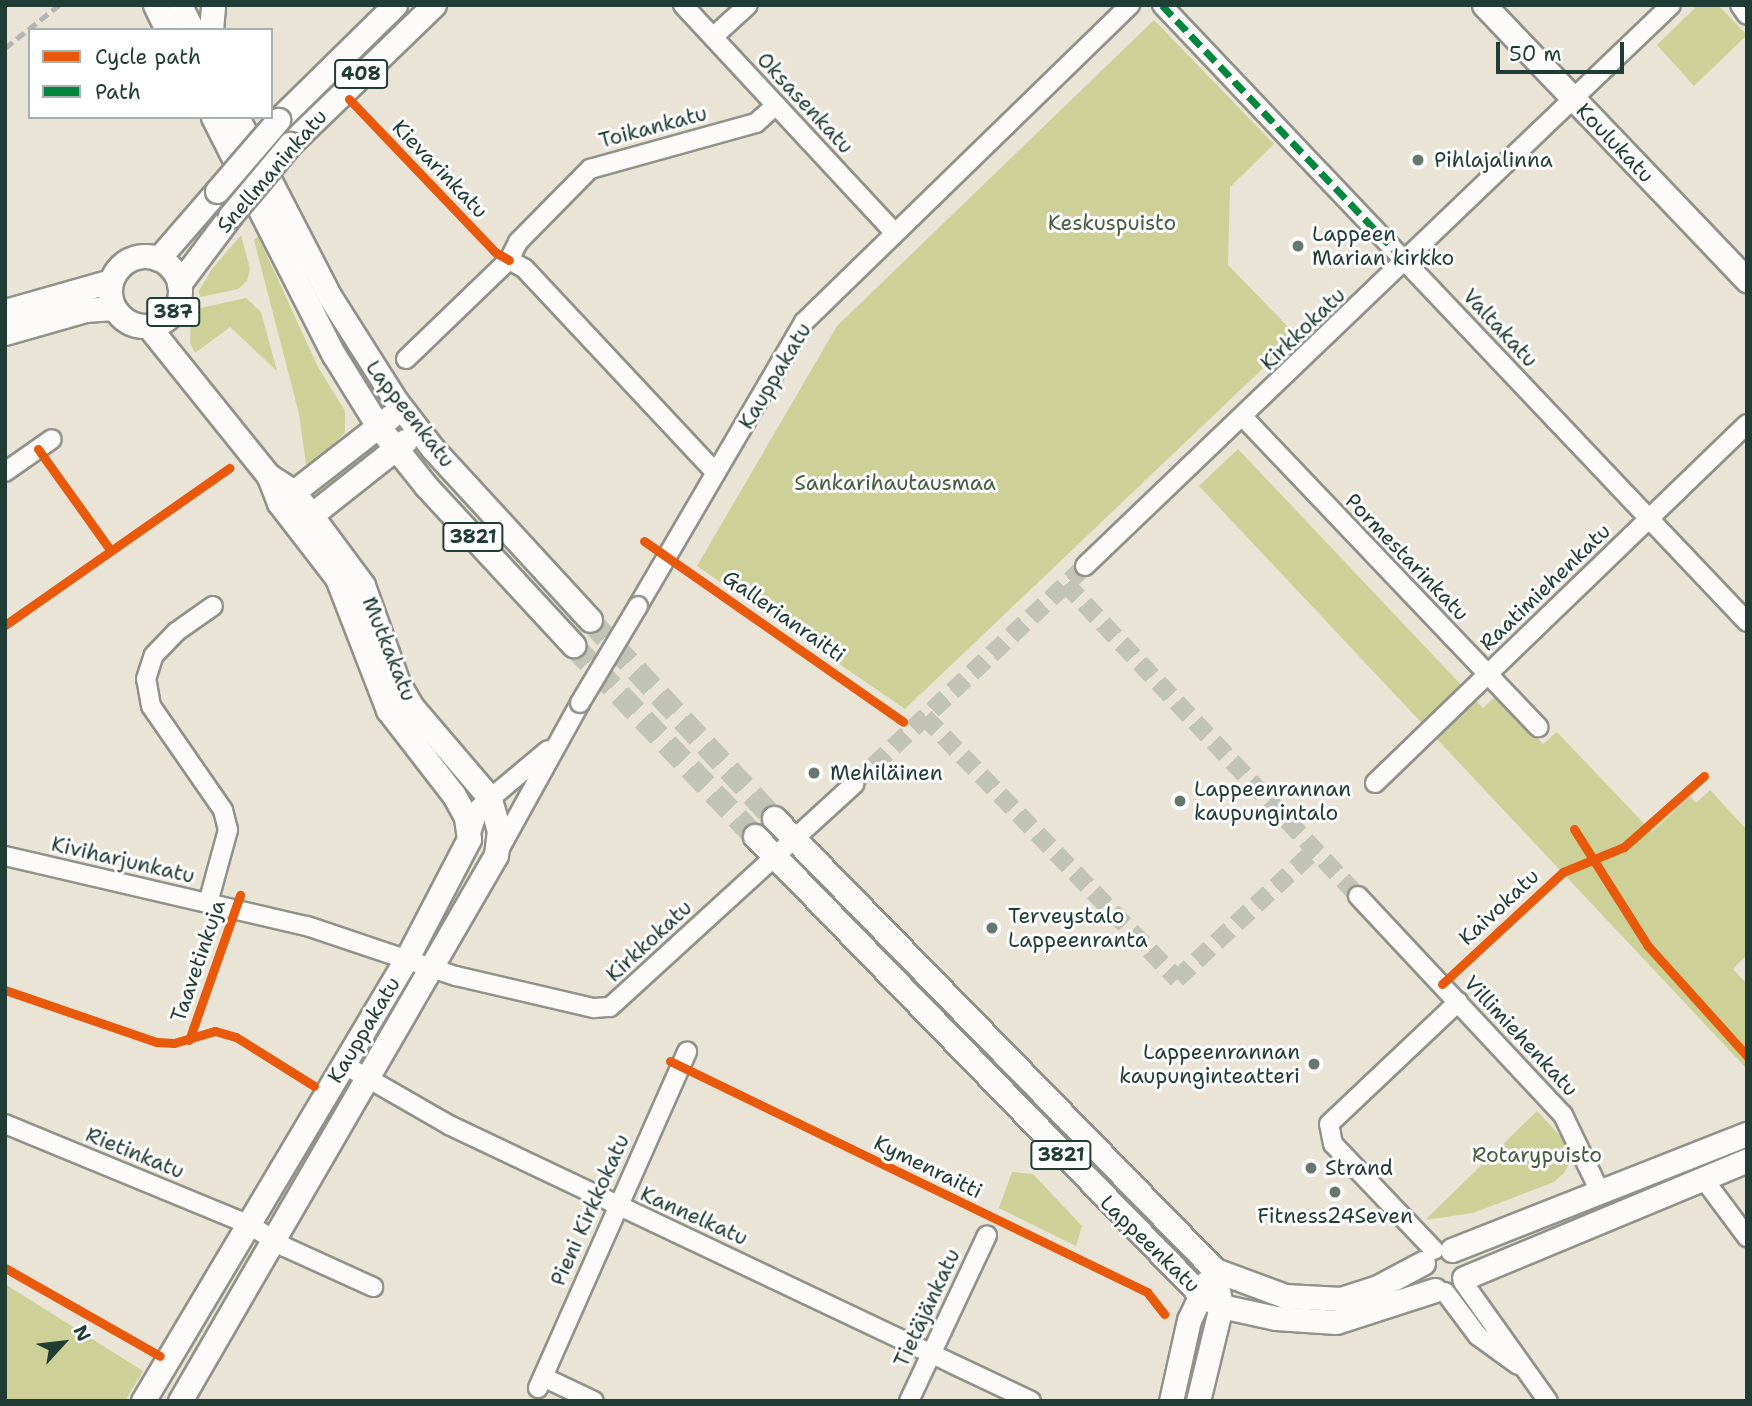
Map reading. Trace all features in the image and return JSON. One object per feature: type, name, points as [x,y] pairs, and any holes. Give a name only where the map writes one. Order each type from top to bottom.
[{"type":"main road","points":[[155,5],[166,28]]},
{"type":"main road","points":[[180,5],[191,28]]},
{"type":"main road","points":[[211,28],[213,5]]},
{"type":"main road","name":"Snellmaninkatu","points":[[158,259],[278,120],[394,5]]},
{"type":"main road","name":"Snellmaninkatu","points":[[179,284],[230,216],[290,144],[433,5]]},
{"type":"main road","name":"Koulukatu","points":[[1484,5],[1747,280]]},
{"type":"main road","name":"Lappeenkatu","points":[[214,119],[334,355],[378,426],[395,449],[573,645]]},
{"type":"main road","name":"Lappeenkatu","points":[[242,124],[355,340],[401,408],[418,431],[590,620]]},
{"type":"main road","points":[[5,311],[111,281],[125,262],[147,256],[158,259]]},
{"type":"main road","name":"387","points":[[111,281],[114,308],[129,322],[148,326],[169,316],[179,296],[179,284],[168,265],[158,259]]},
{"type":"main road","name":"387","points":[[5,333],[85,310],[114,308]]},
{"type":"main road","name":"Mutkakatu","points":[[148,326],[286,498],[363,585],[398,683],[412,707],[488,806]]},
{"type":"main road","points":[[286,498],[401,408]]},
{"type":"main road","points":[[305,520],[418,431]]},
{"type":"main road","name":"Mutkakatu","points":[[305,520],[337,578],[388,710],[453,794],[466,817],[469,839]]},
{"type":"main road","points":[[488,806],[496,855]]},
{"type":"main road","name":"Lappeenkatu","points":[[774,818],[1215,1270],[1285,1296],[1341,1299],[1378,1287],[1436,1254],[1747,1134]]},
{"type":"main road","name":"Lappeenkatu","points":[[755,836],[1200,1294],[1220,1306],[1276,1318],[1336,1322],[1452,1286],[1747,1160]]},
{"type":"main road","name":"Kauppakatu","points":[[143,1401],[407,958],[469,839]]},
{"type":"main road","name":"Kauppakatu","points":[[180,1401],[496,855]]},
{"type":"main road","points":[[1436,1254],[1464,1261],[1452,1286],[1424,1279],[1436,1254]]},
{"type":"main road","points":[[1171,1401],[1200,1294],[1215,1270]]},
{"type":"main road","points":[[1198,1401],[1220,1306],[1215,1270]]},
{"type":"street","name":"Oksasenkatu","points":[[683,5],[894,232]]},
{"type":"street","points":[[713,37],[747,5]]},
{"type":"street","name":"Kauppakatu","points":[[496,855],[554,746],[804,322],[1130,5]]},
{"type":"street","name":"Valtakatu","points":[[1162,5],[1747,622]]},
{"type":"street","name":"Kirkkokatu","points":[[1085,566],[1244,418],[1671,5]]},
{"type":"street","points":[[1740,5],[1747,15]]},
{"type":"street","name":"Toikankatu","points":[[407,359],[509,260],[518,242],[590,169],[756,123],[776,105]]},
{"type":"street","points":[[509,260],[526,269],[716,473]]},
{"type":"street","name":"Pormestarinkatu","points":[[1244,418],[1538,727]]},
{"type":"street","name":"Raatimiehenkatu","points":[[1375,783],[1747,425]]},
{"type":"street","points":[[5,472],[52,439]]},
{"type":"street","points":[[208,903],[228,830],[223,810],[150,706],[146,679],[154,655],[176,632],[213,606]]},
{"type":"street","name":"Kauppakatu","points":[[469,839],[488,806],[554,746]]},
{"type":"street","name":"Kirkkokatu","points":[[430,968],[594,1008],[610,1007],[854,784]]},
{"type":"street","name":"Mutkakatu","points":[[453,794],[519,813]]},
{"type":"street","name":"Kiviharjunkatu","points":[[5,856],[307,926],[430,968]]},
{"type":"street","name":"Villimiehenkatu","points":[[1358,895],[1563,1115],[1600,1192]]},
{"type":"street","points":[[1436,1254],[1333,1144],[1329,1124],[1458,1002]]},
{"type":"street","name":"Pieni Kirkkokatu","points":[[594,1401],[541,1382],[616,1206],[687,1052]]},
{"type":"street","name":"Kannelkatu","points":[[343,1064],[366,1079],[616,1206],[1031,1401]]},
{"type":"street","name":"Rietinkatu","points":[[5,1124],[248,1224],[273,1240],[373,1287]]},
{"type":"street","points":[[1703,1178],[1747,1237]]},
{"type":"street","name":"Tietäjänkatu","points":[[909,1401],[986,1235]]},
{"type":"street","points":[[1452,1286],[1478,1336],[1528,1372],[1548,1401]]},
{"type":"green space","points":[[1698,5],[1718,5],[1747,35],[1694,86],[1657,45]]},
{"type":"green space","points":[[1154,20],[1274,144],[1230,187],[1228,265],[1297,336],[905,709],[697,566],[837,326]]},
{"type":"green space","points":[[241,235],[250,269],[247,281],[238,289],[201,297],[198,292],[212,269]]},
{"type":"green space","points":[[258,236],[318,367],[345,411],[345,433],[316,461],[306,464],[299,414],[254,240]]},
{"type":"green space","points":[[246,298],[261,312],[277,371],[230,327],[195,353],[190,343],[191,310]]},
{"type":"green space","points":[[1238,449],[1483,708],[1497,695],[1543,744],[1557,732],[1652,832],[1690,796],[1696,803],[1710,790],[1747,830],[1747,955],[1733,969],[1747,984],[1747,1069],[1199,486]]},
{"type":"green space","name":"Rotarypuisto","points":[[1537,1111],[1564,1140],[1570,1162],[1564,1173],[1554,1182],[1473,1213],[1425,1220]]},
{"type":"green space","points":[[1012,1172],[1033,1174],[1082,1226],[1076,1246],[999,1208]]},
{"type":"green space","points":[[5,1284],[143,1371],[125,1401],[5,1401]]},
{"type":"tunnel","points":[[854,784],[1085,566]]},
{"type":"tunnel","points":[[1066,584],[1358,896]]},
{"type":"tunnel","points":[[590,620],[774,818]]},
{"type":"tunnel","points":[[573,645],[755,836]]},
{"type":"tunnel","points":[[925,717],[1177,979],[1315,850]]},
{"type":"railway","points":[[30,28],[59,5]]},
{"type":"railway","points":[[5,48],[28,30]]},
{"type":"marked path","points":[[1162,5],[1405,261]]},
{"type":"cycle path","name":"Kievarinkatu","points":[[349,99],[495,252],[509,260]]},
{"type":"cycle path","points":[[38,449],[111,551]]},
{"type":"cycle path","points":[[5,625],[229,468]]},
{"type":"cycle path","name":"Gallerianraitti","points":[[644,541],[903,722]]},
{"type":"cycle path","name":"Kaivokatu","points":[[1442,984],[1563,872],[1624,847],[1704,776]]},
{"type":"cycle path","points":[[1574,829],[1648,946],[1747,1056]]},
{"type":"cycle path","name":"Taavetinkuja","points":[[189,1040],[240,895]]},
{"type":"cycle path","name":"Taavetinkuja","points":[[5,990],[156,1042],[174,1043],[215,1031],[236,1037],[314,1086]]},
{"type":"cycle path","name":"Kymenraitti","points":[[670,1061],[1147,1292],[1164,1314]]},
{"type":"cycle path","points":[[5,1268],[160,1356]]},
{"type":"place","name":"Pihlajalinna","points":[[1418,160]]},
{"type":"place","name":"Lappeen Marian kirkko","points":[[1298,246]]},
{"type":"place","name":"Mehiläinen","points":[[814,773]]},
{"type":"place","name":"Lappeenrannan kaupungintalo","points":[[1180,801]]},
{"type":"place","name":"Terveystalo Lappeenranta","points":[[992,928]]},
{"type":"place","name":"Lappeenrannan kaupunginteatteri","points":[[1314,1064]]},
{"type":"place","name":"Strand","points":[[1311,1168]]},
{"type":"place","name":"Fitness24Seven","points":[[1335,1192]]},
{"type":"park label","name":"Keskuspuisto","points":[[1112,223]]},
{"type":"park label","name":"Sankarihautausmaa","points":[[895,483]]}]
